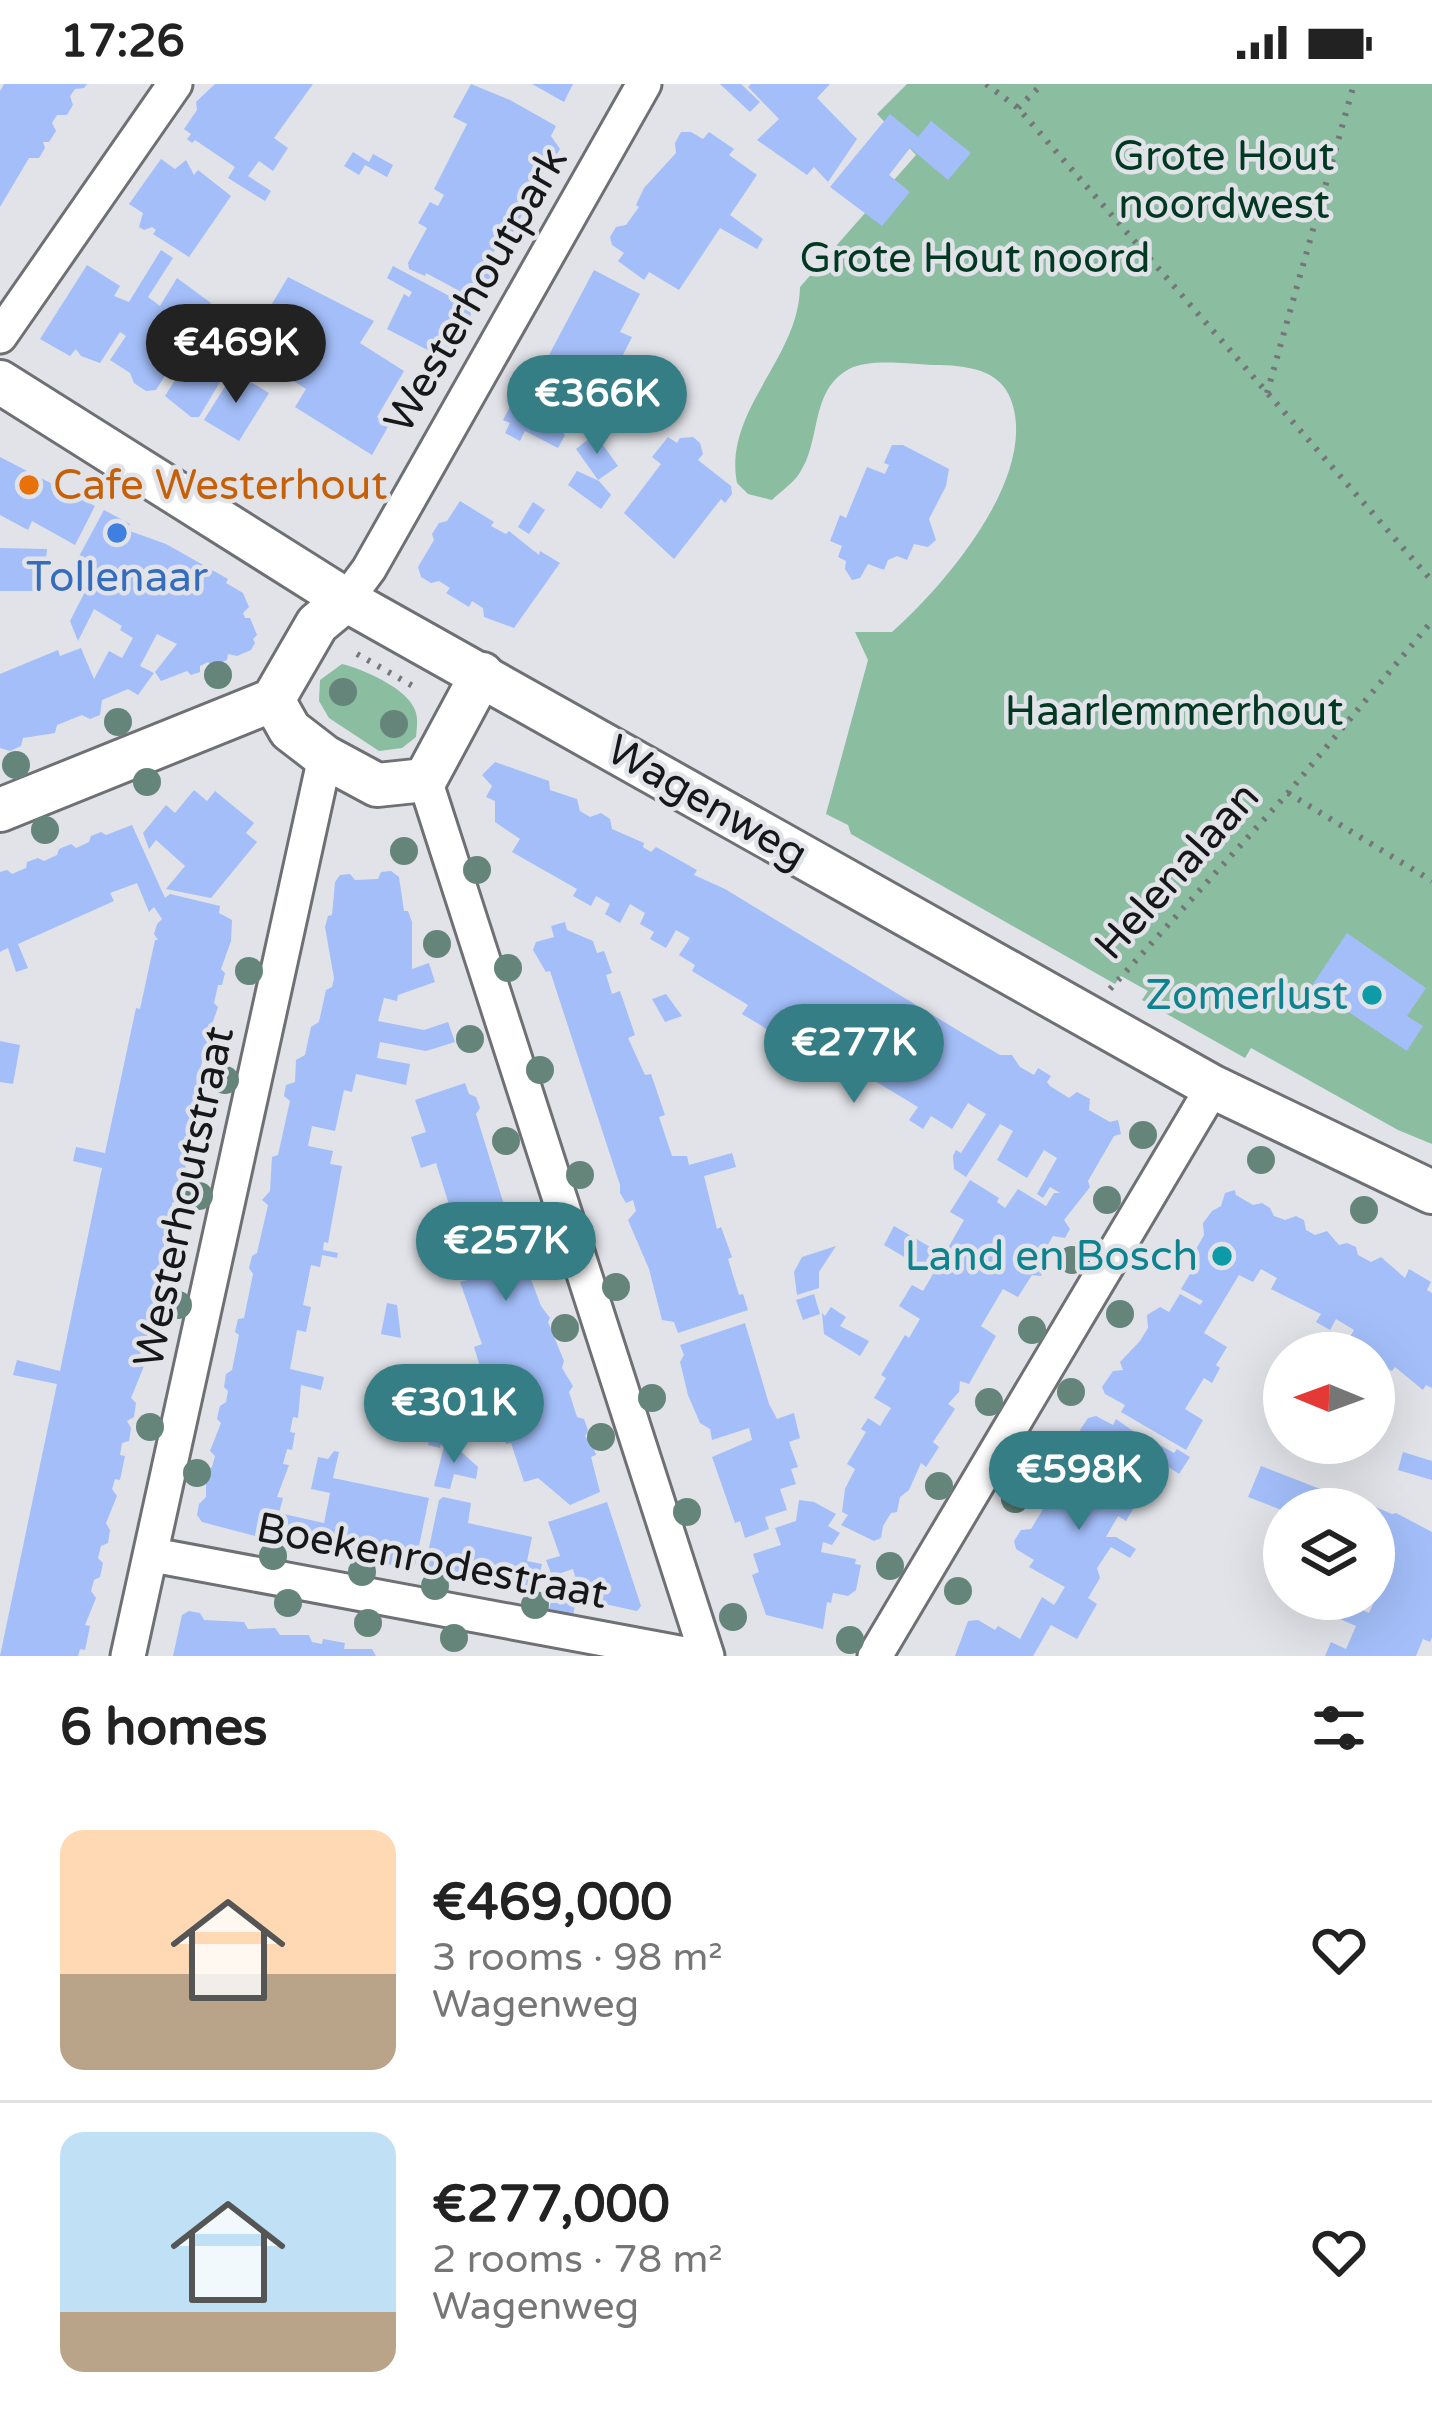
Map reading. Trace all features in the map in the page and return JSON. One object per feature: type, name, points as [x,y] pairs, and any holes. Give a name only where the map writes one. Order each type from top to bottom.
[{"type":"street","points":[[0,336],[175,84]]},
{"type":"street","name":"Westerhoutpark","points":[[346,600],[369,568],[644,84]]},
{"type":"street","name":"Wagenweg","points":[[0,382],[346,600],[1213,1087],[1432,1192]]},
{"type":"street","points":[[0,810],[274,700],[317,624],[346,600]]},
{"type":"street","points":[[482,674],[424,780],[707,1656]]},
{"type":"street","points":[[274,700],[290,730],[325,757],[377,785],[424,780]]},
{"type":"street","name":"Westerhoutstraat","points":[[128,1656],[325,757]]},
{"type":"street","points":[[874,1656],[1213,1087]]},
{"type":"street","name":"Boekenrodestraat","points":[[153,1555],[695,1656]]},
{"type":"path","points":[[986,84],[1018,108],[1432,581]]},
{"type":"path","points":[[1018,108],[1042,84]]},
{"type":"path","points":[[1268,393],[1354,84]]},
{"type":"path","name":"Helenalaan","points":[[1107,996],[1115,979],[1288,793],[1432,621]]},
{"type":"path","points":[[1288,793],[1432,881]]},
{"type":"green space","name":"Haarlemmerhout","points":[[907,84],[1432,84],[1432,1144],[1251,1048],[1245,1058],[1142,1000],[1148,991],[1121,976],[1115,984],[851,834],[848,825],[826,814],[868,660],[855,632],[892,632],[959,560],[998,498],[1016,435],[1009,394],[985,373],[952,366],[869,363],[849,369],[828,390],[806,461],[789,485],[772,500],[748,494],[737,483],[741,432],[788,338],[800,287],[916,155],[877,114]]},
{"type":"green space","points":[[342,664],[401,692],[416,714],[416,737],[402,748],[379,751],[329,718],[319,701],[320,680]]},
{"type":"building","points":[[4,84],[87,84],[70,96],[73,105],[67,115],[57,115],[52,123],[56,131],[49,142],[43,142],[39,158],[29,158],[0,207],[0,91]]},
{"type":"building","points":[[215,84],[313,84],[274,138],[288,148],[273,171],[259,161],[248,176],[271,191],[265,201],[228,178],[235,167],[187,139],[191,134],[184,129],[197,110],[196,102]]},
{"type":"building","points":[[471,84],[556,126],[551,136],[560,149],[552,162],[542,164],[517,210],[523,213],[507,243],[500,239],[489,262],[493,272],[487,284],[473,284],[467,295],[409,269],[408,263],[427,228],[418,223],[430,202],[438,206],[444,195],[434,189],[467,124],[453,117]]},
{"type":"building","points":[[532,84],[573,84],[564,102]]},
{"type":"building","points":[[720,84],[741,84],[760,102],[750,112]]},
{"type":"building","points":[[830,84],[817,98],[857,139],[828,182],[814,167],[807,175],[757,140],[779,119],[748,87]]},
{"type":"building","points":[[890,114],[918,137],[931,121],[971,153],[948,180],[910,148],[889,175],[910,192],[882,226],[830,187]]},
{"type":"building","points":[[681,132],[703,139],[709,132],[734,149],[729,155],[757,175],[730,215],[763,239],[757,249],[720,228],[679,290],[649,272],[644,280],[618,261],[624,253],[612,245],[610,237],[616,227],[626,225],[639,207],[644,188],[676,153]]},
{"type":"building","points":[[353,152],[369,162],[373,154],[393,165],[387,177],[365,165],[359,175],[344,166]]},
{"type":"building","points":[[161,159],[175,169],[186,160],[194,175],[198,170],[231,196],[189,257],[153,234],[152,227],[139,227],[143,213],[129,204]]},
{"type":"building","points":[[161,250],[173,258],[148,297],[160,306],[177,278],[211,303],[156,390],[146,391],[110,360],[126,336],[120,332],[100,363],[76,349],[70,356],[40,339],[87,265],[120,286],[114,296],[129,302]]},
{"type":"building","points":[[393,266],[470,307],[471,317],[460,325],[450,354],[443,358],[387,329],[404,294],[409,297],[412,292],[387,278]]},
{"type":"building","points":[[594,270],[640,294],[620,332],[632,337],[619,363],[614,361],[610,368],[603,364],[592,386],[615,398],[610,409],[539,374]]},
{"type":"building","points":[[288,277],[374,321],[360,343],[404,371],[377,417],[389,425],[372,455],[295,407],[306,389],[245,349]]},
{"type":"building","points":[[222,304],[235,311],[219,340],[238,352],[199,417],[191,417],[165,396]]},
{"type":"building","points":[[234,372],[269,393],[239,441],[204,420]]},
{"type":"building","points":[[520,388],[562,412],[555,426],[565,435],[558,448],[525,431],[520,441],[505,433],[510,423],[503,420]]},
{"type":"building","points":[[595,434],[618,466],[598,480],[576,449]]},
{"type":"building","points":[[668,437],[677,443],[680,438],[693,437],[700,443],[703,454],[698,460],[731,486],[732,494],[725,503],[721,499],[674,559],[624,513],[661,464],[652,457]]},
{"type":"building","points":[[892,445],[903,445],[949,469],[929,519],[936,540],[928,547],[914,544],[907,560],[897,556],[888,560],[884,570],[868,564],[860,578],[852,580],[846,561],[838,557],[842,546],[830,541],[840,515],[846,518],[867,467],[885,474]]},
{"type":"building","points":[[0,457],[95,506],[75,545],[32,521],[28,530],[0,515]]},
{"type":"building","points":[[577,471],[599,481],[611,495],[601,509],[568,485]]},
{"type":"building","points":[[460,501],[494,522],[491,526],[506,534],[509,531],[539,555],[540,551],[560,563],[514,628],[484,617],[483,608],[472,601],[469,607],[446,593],[450,588],[439,581],[431,583],[421,577],[418,567],[434,540],[432,534]]},
{"type":"building","points":[[533,502],[545,510],[529,534],[518,527]]},
{"type":"building","points":[[104,510],[130,524],[127,530],[166,544],[228,579],[226,583],[243,593],[249,607],[243,613],[257,635],[255,643],[237,656],[228,654],[227,660],[213,666],[208,662],[200,666],[200,672],[191,675],[187,671],[161,681],[155,672],[177,644],[157,634],[140,666],[154,673],[138,695],[128,689],[102,700],[100,715],[90,719],[82,715],[57,725],[55,733],[23,738],[21,746],[10,751],[0,748],[0,674],[58,650],[60,656],[81,648],[94,679],[109,651],[122,658],[133,638],[94,609],[78,641],[70,621],[91,580],[102,574],[77,560]]},
{"type":"building","points":[[0,548],[47,549],[38,591],[0,591]]},
{"type":"building","points":[[495,762],[549,781],[550,790],[577,799],[580,811],[590,817],[601,813],[610,819],[612,829],[644,843],[651,852],[656,847],[697,870],[694,875],[725,889],[964,1034],[1000,1055],[1012,1055],[1020,1067],[1034,1075],[1038,1068],[1051,1076],[1050,1086],[1069,1098],[1077,1092],[1090,1099],[1089,1110],[1110,1122],[1118,1120],[1121,1134],[1114,1136],[1088,1181],[1090,1187],[1064,1220],[1070,1229],[1065,1238],[1053,1236],[1040,1258],[1046,1266],[1041,1276],[1032,1275],[1018,1297],[1003,1289],[981,1326],[996,1336],[969,1384],[960,1381],[959,1392],[948,1404],[955,1409],[933,1442],[939,1447],[926,1467],[921,1463],[909,1490],[900,1497],[897,1512],[883,1526],[881,1538],[874,1541],[841,1525],[848,1515],[842,1512],[845,1489],[855,1469],[847,1464],[866,1432],[861,1429],[868,1418],[880,1426],[891,1408],[874,1398],[886,1378],[881,1375],[920,1319],[899,1306],[912,1285],[923,1291],[933,1274],[884,1245],[894,1226],[944,1255],[964,1220],[950,1212],[970,1180],[999,1198],[997,1202],[1005,1208],[1018,1189],[1046,1206],[1054,1193],[1060,1193],[1050,1187],[1043,1198],[1037,1194],[1057,1158],[1044,1150],[1027,1178],[997,1160],[1013,1131],[1000,1124],[966,1177],[954,1169],[956,1150],[961,1153],[986,1114],[968,1103],[952,1129],[931,1116],[923,1129],[909,1120],[918,1107],[865,1075],[859,1085],[742,1014],[748,1005],[692,971],[695,965],[679,955],[690,938],[676,930],[666,948],[650,939],[654,932],[640,924],[645,913],[630,904],[620,923],[605,914],[610,904],[596,896],[591,906],[573,896],[577,889],[512,852],[520,839],[495,822],[495,801],[486,797],[492,786],[482,775]]},
{"type":"building","points":[[194,790],[207,801],[215,791],[254,823],[246,833],[257,842],[211,898],[166,889],[185,866],[156,840],[149,849],[143,833],[166,805],[175,813]]},
{"type":"building","points":[[132,825],[165,898],[170,894],[220,906],[219,913],[232,920],[231,941],[214,1003],[218,1007],[207,1039],[209,1053],[204,1054],[200,1070],[205,1071],[199,1097],[194,1096],[196,1114],[185,1143],[191,1144],[185,1169],[180,1168],[179,1200],[172,1203],[171,1236],[164,1239],[164,1271],[158,1275],[154,1314],[149,1313],[146,1324],[151,1332],[149,1343],[141,1349],[139,1361],[144,1366],[131,1398],[136,1403],[134,1417],[127,1421],[129,1441],[122,1443],[120,1455],[125,1456],[120,1480],[115,1479],[112,1489],[117,1496],[106,1523],[108,1543],[101,1546],[98,1558],[103,1563],[100,1577],[91,1591],[96,1598],[85,1625],[90,1626],[85,1650],[80,1649],[78,1656],[0,1656],[57,1384],[13,1375],[17,1360],[60,1371],[102,1168],[73,1161],[76,1147],[105,1153],[136,1008],[140,1009],[158,940],[154,934],[162,919],[154,907],[149,912],[137,883],[110,893],[114,901],[18,944],[28,968],[16,972],[8,948],[0,952],[0,872],[12,874],[26,868],[27,862],[44,861],[71,844],[76,848],[91,836]]},
{"type":"building","points":[[391,871],[399,877],[404,911],[412,922],[412,969],[429,963],[435,982],[398,995],[397,1001],[384,998],[378,1021],[424,1030],[448,1022],[455,1042],[426,1051],[380,1042],[377,1058],[410,1064],[406,1085],[356,1074],[352,1092],[344,1090],[335,1131],[312,1126],[308,1146],[333,1151],[330,1164],[342,1166],[323,1250],[338,1253],[337,1258],[322,1255],[320,1267],[311,1265],[303,1305],[311,1307],[306,1332],[297,1330],[290,1369],[324,1377],[321,1390],[301,1385],[298,1418],[293,1417],[290,1432],[295,1433],[292,1450],[287,1449],[283,1464],[289,1465],[277,1497],[283,1498],[279,1513],[324,1523],[330,1493],[311,1489],[318,1457],[328,1459],[334,1451],[339,1452],[333,1478],[429,1498],[415,1565],[405,1563],[397,1568],[373,1557],[367,1561],[355,1559],[353,1553],[319,1551],[322,1536],[290,1530],[285,1544],[202,1522],[197,1515],[206,1497],[206,1472],[215,1456],[210,1451],[228,1391],[226,1374],[232,1370],[239,1335],[235,1332],[238,1319],[244,1318],[253,1274],[249,1268],[268,1205],[262,1200],[270,1191],[272,1157],[278,1155],[290,1101],[284,1096],[286,1085],[295,1082],[296,1060],[305,1055],[311,1027],[319,1022],[326,990],[334,978],[325,927],[332,915],[335,882],[340,875],[378,879],[381,872]]},
{"type":"building","points":[[565,922],[567,930],[593,941],[597,953],[604,951],[612,973],[606,975],[612,994],[620,991],[635,1035],[628,1038],[645,1075],[651,1074],[665,1115],[659,1117],[672,1156],[687,1156],[689,1165],[732,1153],[736,1167],[704,1176],[717,1229],[721,1227],[739,1295],[743,1294],[748,1310],[678,1333],[674,1322],[662,1320],[649,1269],[628,1220],[636,1211],[633,1200],[626,1203],[620,1193],[550,971],[546,972],[533,950],[536,942],[554,937],[551,926]]},
{"type":"building","name":"Zomerlust","points":[[1347,933],[1426,988],[1407,1016],[1423,1026],[1407,1051],[1311,987]]},
{"type":"building","points":[[666,994],[682,1016],[665,1022],[652,999]]},
{"type":"building","points":[[0,1041],[20,1045],[13,1084],[0,1082]]},
{"type":"building","points":[[465,1083],[480,1108],[476,1114],[509,1221],[541,1306],[550,1318],[562,1368],[573,1386],[569,1392],[577,1417],[584,1419],[585,1437],[591,1439],[596,1455],[591,1457],[600,1492],[570,1505],[538,1478],[524,1482],[511,1443],[506,1444],[496,1411],[505,1408],[492,1373],[483,1376],[474,1347],[482,1344],[460,1282],[474,1278],[463,1244],[453,1248],[441,1214],[451,1211],[436,1163],[421,1168],[411,1137],[426,1132],[415,1100]]},
{"type":"building","points":[[1235,1190],[1236,1195],[1253,1205],[1262,1203],[1285,1220],[1296,1216],[1315,1235],[1327,1231],[1339,1245],[1356,1247],[1358,1255],[1371,1262],[1381,1257],[1405,1278],[1409,1269],[1431,1282],[1427,1290],[1432,1293],[1432,1388],[1426,1385],[1423,1390],[1395,1367],[1395,1332],[1353,1332],[1336,1319],[1330,1330],[1316,1322],[1321,1314],[1271,1289],[1277,1278],[1261,1269],[1253,1282],[1239,1275],[1204,1333],[1227,1347],[1212,1383],[1204,1378],[1185,1409],[1203,1420],[1186,1450],[1121,1412],[1125,1405],[1105,1394],[1102,1387],[1113,1371],[1123,1370],[1120,1362],[1148,1328],[1147,1315],[1160,1307],[1169,1312],[1180,1294],[1200,1305],[1203,1301],[1181,1289],[1193,1269],[1190,1260],[1204,1235],[1203,1223],[1221,1206],[1225,1193]]},
{"type":"building","points":[[836,1246],[819,1272],[819,1288],[797,1295],[794,1272],[802,1257]]},
{"type":"building","points":[[814,1294],[820,1314],[803,1320],[796,1300]]},
{"type":"building","points":[[387,1303],[397,1305],[401,1338],[381,1334]]},
{"type":"building","points":[[831,1307],[846,1317],[840,1326],[869,1341],[860,1356],[824,1334],[822,1313],[825,1316]]},
{"type":"building","points":[[745,1323],[769,1404],[777,1419],[794,1413],[800,1438],[789,1442],[798,1467],[791,1469],[796,1484],[780,1489],[787,1510],[765,1517],[769,1529],[745,1538],[740,1521],[735,1523],[712,1457],[752,1440],[749,1428],[712,1440],[688,1395],[680,1345]]},
{"type":"building","points":[[444,1411],[447,1418],[440,1448],[428,1445],[432,1425],[424,1418]]},
{"type":"building","points":[[1096,1416],[1113,1425],[1116,1419],[1156,1447],[1174,1453],[1177,1449],[1190,1457],[1179,1474],[1167,1466],[1160,1477],[1151,1478],[1126,1521],[1118,1516],[1106,1537],[1116,1537],[1136,1549],[1130,1558],[1111,1547],[1097,1568],[1100,1578],[1088,1598],[1097,1604],[1077,1639],[1051,1625],[1033,1656],[955,1656],[968,1621],[978,1620],[995,1630],[998,1626],[1020,1639],[1042,1597],[1054,1605],[1065,1587],[1029,1567],[1034,1560],[1016,1549],[1014,1541],[1021,1530],[1031,1529],[1085,1439],[1080,1430],[1088,1418]]},
{"type":"building","points":[[446,1438],[478,1467],[476,1479],[454,1474],[450,1489],[434,1486]]},
{"type":"building","points":[[1403,1452],[1432,1461],[1432,1480],[1398,1470]]},
{"type":"building","points":[[1261,1466],[1318,1488],[1263,1488],[1263,1503],[1248,1497]]},
{"type":"building","points":[[443,1497],[471,1503],[468,1523],[532,1537],[527,1561],[542,1564],[536,1590],[511,1585],[506,1589],[488,1581],[485,1585],[425,1567]]},
{"type":"building","points":[[799,1500],[836,1514],[828,1526],[840,1533],[832,1545],[823,1542],[821,1552],[856,1559],[855,1564],[861,1565],[856,1590],[848,1596],[833,1593],[831,1603],[827,1602],[823,1629],[766,1615],[752,1575],[759,1572],[753,1554],[781,1545],[775,1528],[796,1521]]},
{"type":"building","points":[[607,1502],[641,1606],[637,1611],[577,1598],[573,1615],[549,1609],[554,1591],[577,1583],[573,1569],[552,1576],[546,1560],[560,1556],[548,1522]]},
{"type":"building","points":[[1395,1513],[1432,1532],[1430,1642],[1423,1639],[1416,1656],[1325,1656],[1331,1642],[1346,1649],[1356,1626],[1342,1620],[1395,1620]]},
{"type":"building","points":[[200,1613],[204,1620],[244,1622],[248,1629],[275,1628],[280,1635],[309,1635],[312,1642],[345,1643],[344,1649],[372,1649],[376,1656],[173,1656],[182,1615]]},
{"type":"place","name":"Cafe Westerhout","points":[[29,485]]},
{"type":"place","name":"Tollenaar","points":[[117,533]]},
{"type":"place","name":"Zomerlust","points":[[1372,995]]},
{"type":"place","name":"Land en Bosch","points":[[1222,1256]]},
{"type":"park label","name":"Grote Hout noordwest","points":[[1224,180]]},
{"type":"park label","name":"Grote Hout noord","points":[[975,258]]}]
